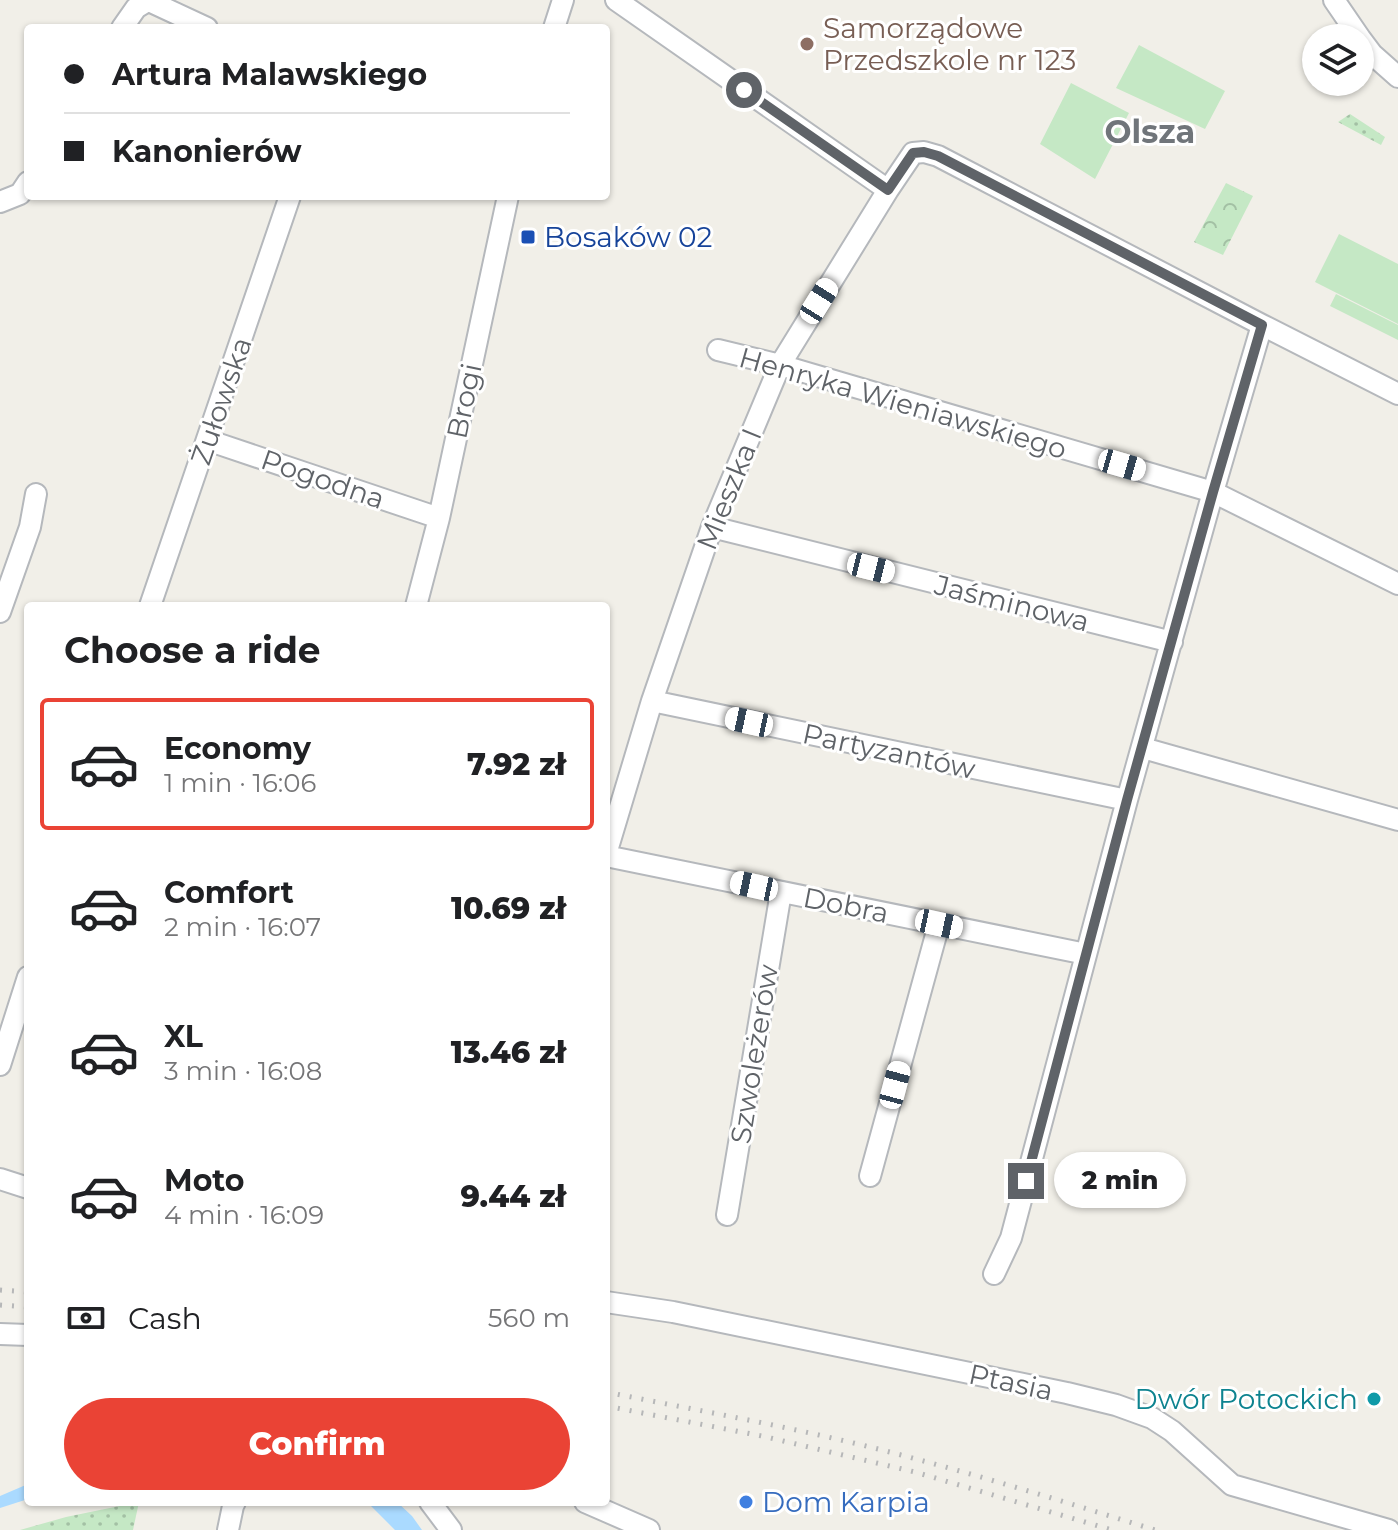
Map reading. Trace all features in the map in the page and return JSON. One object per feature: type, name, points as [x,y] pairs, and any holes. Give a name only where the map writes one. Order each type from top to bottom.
[{"type":"street","points":[[125,24],[136,8],[149,0],[199,24]]},
{"type":"street","points":[[555,24],[563,0]]},
{"type":"street","points":[[616,0],[888,190]]},
{"type":"street","points":[[1334,0],[1350,24]]},
{"type":"street","points":[[1374,56],[1398,77]]},
{"type":"street","name":"Mieszka I","points":[[610,842],[652,701],[712,527],[780,365],[913,153],[938,156],[1262,325]]},
{"type":"street","points":[[0,202],[20,194],[24,188]]},
{"type":"street","name":"Żułowska","points":[[151,602],[289,200]]},
{"type":"street","name":"Brogi","points":[[417,602],[439,518],[507,200]]},
{"type":"street","points":[[994,1274],[1011,1238],[1127,800],[1262,325],[1398,394]]},
{"type":"street","name":"Henryka Wieniawskiego","points":[[718,350],[780,365],[1213,492],[1398,584]]},
{"type":"street","name":"Pogodna","points":[[207,440],[439,518]]},
{"type":"street","points":[[0,612],[30,527],[36,494]]},
{"type":"street","name":"Jaśminowa","points":[[712,527],[1172,642]]},
{"type":"street","name":"Partyzantów","points":[[652,701],[1127,800]]},
{"type":"street","points":[[1143,748],[1398,820]]},
{"type":"street","name":"Dobra","points":[[610,856],[1086,954]]},
{"type":"street","name":"Szwoleżerów","points":[[727,1215],[781,892]]},
{"type":"street","points":[[870,1176],[939,924]]},
{"type":"street","points":[[0,1065],[24,990]]},
{"type":"street","points":[[0,1179],[24,1187]]},
{"type":"street","name":"Ptasia","points":[[610,1303],[673,1312],[1116,1405],[1152,1418],[1172,1431],[1232,1485],[1389,1530]]},
{"type":"street","points":[[0,1334],[24,1335]]},
{"type":"street","points":[[228,1530],[233,1506]]},
{"type":"street","points":[[433,1506],[451,1530]]},
{"type":"street","points":[[594,1506],[649,1530]]},
{"type":"green space","points":[[1139,45],[1225,91],[1205,129],[1116,88]]},
{"type":"green space","points":[[1071,83],[1129,113],[1095,179],[1040,144]]},
{"type":"green space","points":[[1350,114],[1385,137],[1381,145],[1338,122]]},
{"type":"green space","points":[[1226,183],[1253,196],[1223,255],[1194,242]]},
{"type":"green space","points":[[1339,234],[1398,264],[1398,324],[1315,282]]},
{"type":"green space","points":[[1336,294],[1398,325],[1398,340],[1330,306]]},
{"type":"green space","points":[[120,1506],[138,1506],[133,1530],[20,1530]]},
{"type":"water","points":[[24,1486],[24,1500],[0,1508],[0,1496]]},
{"type":"water","points":[[371,1506],[401,1506],[422,1530],[395,1530]]},
{"type":"railway","points":[[0,1290],[24,1292]]},
{"type":"railway","points":[[0,1305],[24,1307]]},
{"type":"railway","points":[[610,1393],[874,1448],[1155,1530]]},
{"type":"railway","points":[[610,1407],[762,1436],[915,1472],[1112,1530]]},
{"type":"place","name":"Samorządowe Przedszkole nr 123","points":[[807,44]]},
{"type":"place","name":"Bosaków 02","points":[[528,237]]},
{"type":"place","name":"Dwór Potockich","points":[[1374,1399]]},
{"type":"place","name":"Dom Karpia","points":[[746,1502]]},
{"type":"district","name":"Olsza","points":[[1150,131]]},
{"type":"route","points":[[744,90],[888,190],[913,153],[938,156],[1262,325],[1127,800],[1026,1181]]}]
